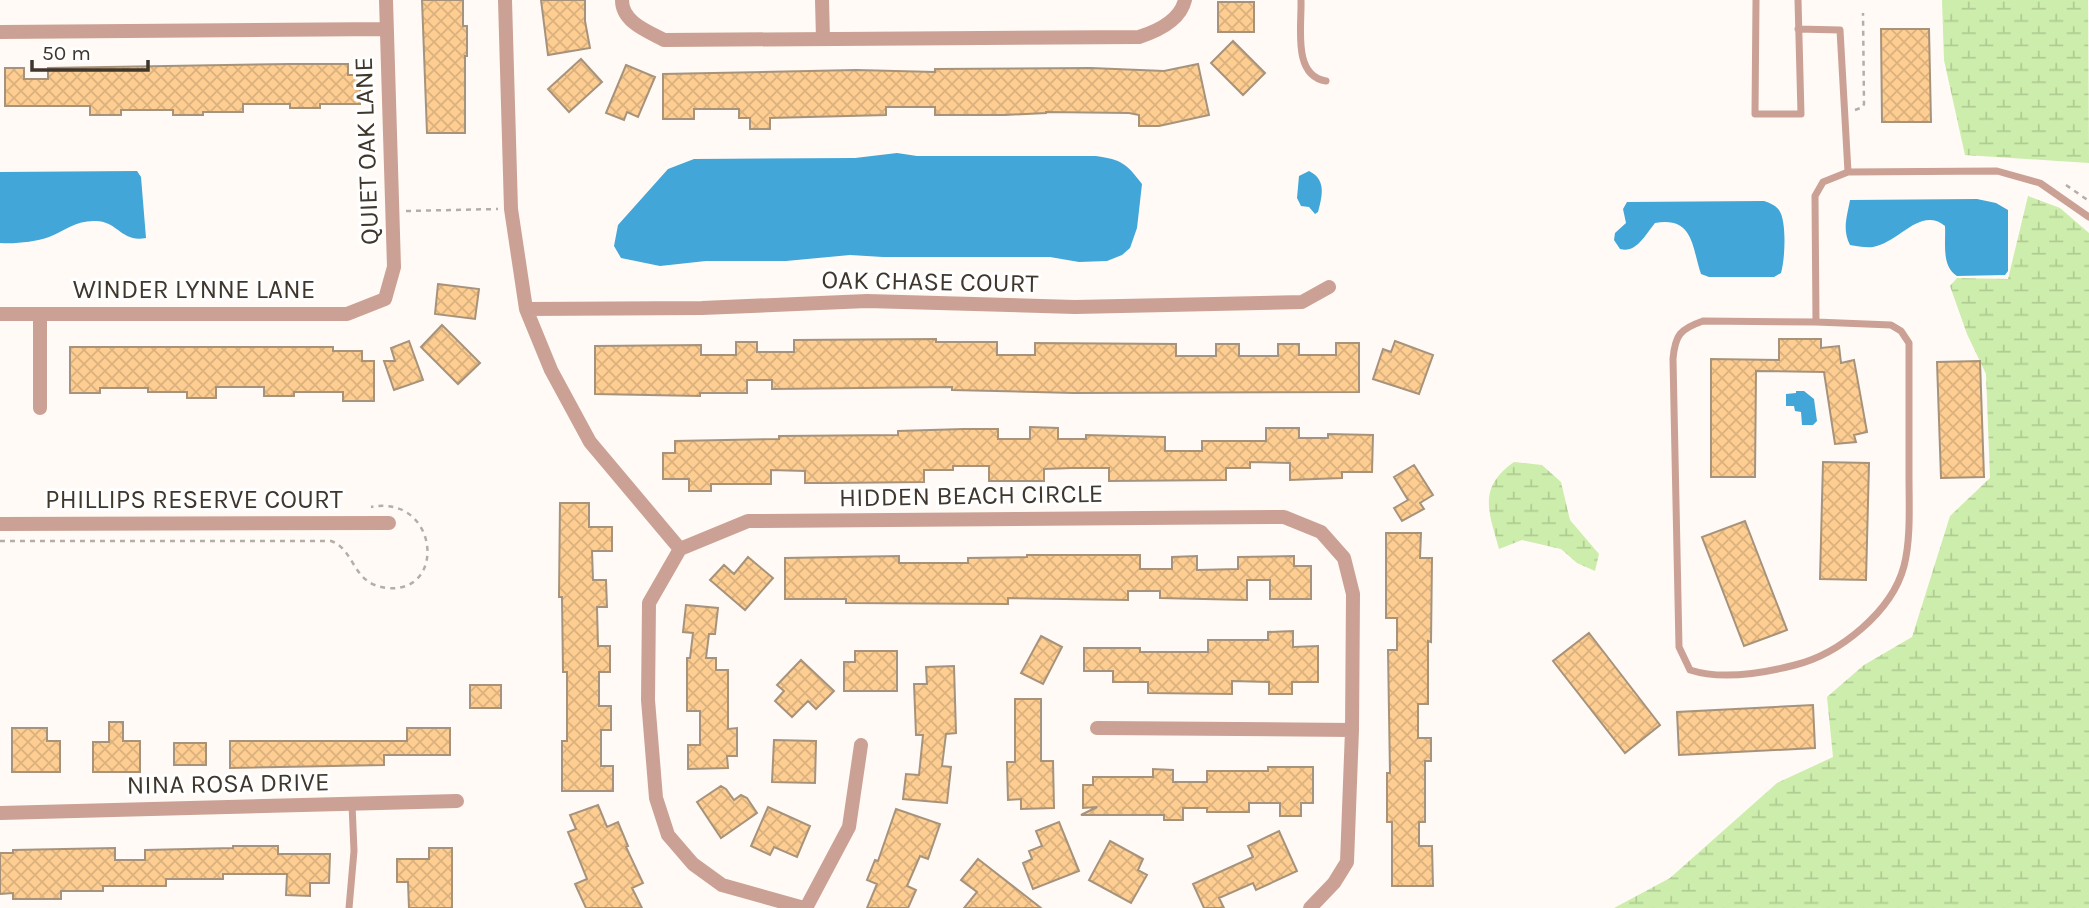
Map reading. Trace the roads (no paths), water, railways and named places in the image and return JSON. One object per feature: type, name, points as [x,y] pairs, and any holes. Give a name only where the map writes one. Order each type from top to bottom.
[{"type":"street","name":"QUIET OAK LANE","points":[[385,299],[394,267],[386,0]]},
{"type":"street","points":[[505,0],[511,209],[526,309],[551,370],[590,442],[680,549],[649,603],[648,700],[656,798],[668,835],[693,864],[722,885],[805,908],[849,827],[861,745]]},
{"type":"street","points":[[622,0],[622,8],[637,26],[664,40],[1139,37],[1156,32],[1173,20],[1185,0]]},
{"type":"street","points":[[822,0],[823,39]]},
{"type":"street","points":[[0,32],[387,29]]},
{"type":"street","name":"OAK CHASE COURT","points":[[526,309],[702,308],[867,301],[1075,307],[1302,302],[1329,287]]},
{"type":"street","name":"WINDER LYNNE LANE","points":[[0,314],[347,314],[385,299]]},
{"type":"street","points":[[40,314],[40,408]]},
{"type":"street","name":"HIDDEN BEACH CIRCLE","points":[[680,549],[719,531],[748,522],[1284,517],[1321,532],[1344,558],[1353,594],[1352,730],[1347,862],[1334,883],[1310,908]]},
{"type":"street","name":"PHILLIPS RESERVE COURT","points":[[0,524],[388,523]]},
{"type":"street","points":[[1097,728],[1352,730]]},
{"type":"street","name":"NINA ROSA DRIVE","points":[[0,813],[457,802]]},
{"type":"lane","points":[[1301,0],[1305,67],[1312,76],[1326,81]]},
{"type":"lane","points":[[1756,0],[1755,114],[1801,114],[1798,0]]},
{"type":"lane","points":[[1798,29],[1840,30],[1848,172]]},
{"type":"lane","points":[[1816,322],[1815,196],[1824,182],[1848,172],[1997,171],[2040,183],[2089,217]]},
{"type":"lane","points":[[1703,321],[1816,322],[1891,325],[1901,331],[1909,343],[1909,510],[1904,566],[1889,602],[1863,626],[1818,659],[1766,673],[1703,674],[1690,670],[1679,648],[1674,342],[1684,328],[1703,321]]},
{"type":"lane","points":[[349,908],[354,851],[352,804]]},
{"type":"water","points":[[897,153],[917,156],[1096,156],[1118,161],[1142,184],[1137,228],[1130,248],[1122,255],[1107,261],[1079,262],[1050,257],[850,255],[786,261],[706,261],[660,266],[621,258],[614,246],[618,225],[668,169],[694,159],[855,158]]},
{"type":"water","points":[[137,171],[141,177],[146,238],[131,237],[109,224],[89,221],[43,239],[0,243],[0,172]]},
{"type":"water","points":[[1309,171],[1319,179],[1322,189],[1318,212],[1315,214],[1309,207],[1301,206],[1297,198],[1299,176]]},
{"type":"water","points":[[1977,199],[1996,203],[2008,210],[2008,271],[2005,275],[1957,276],[1946,260],[1945,226],[1936,221],[1918,223],[1873,247],[1850,245],[1846,234],[1850,200]]},
{"type":"water","points":[[1764,201],[1772,204],[1782,215],[1782,267],[1781,273],[1774,277],[1709,277],[1701,274],[1689,236],[1677,224],[1655,223],[1631,249],[1620,249],[1614,240],[1615,233],[1626,223],[1623,209],[1627,202]]},
{"type":"water","points":[[1804,391],[1814,399],[1817,421],[1813,425],[1802,425],[1801,412],[1795,411],[1794,406],[1786,406],[1786,394]]}]
